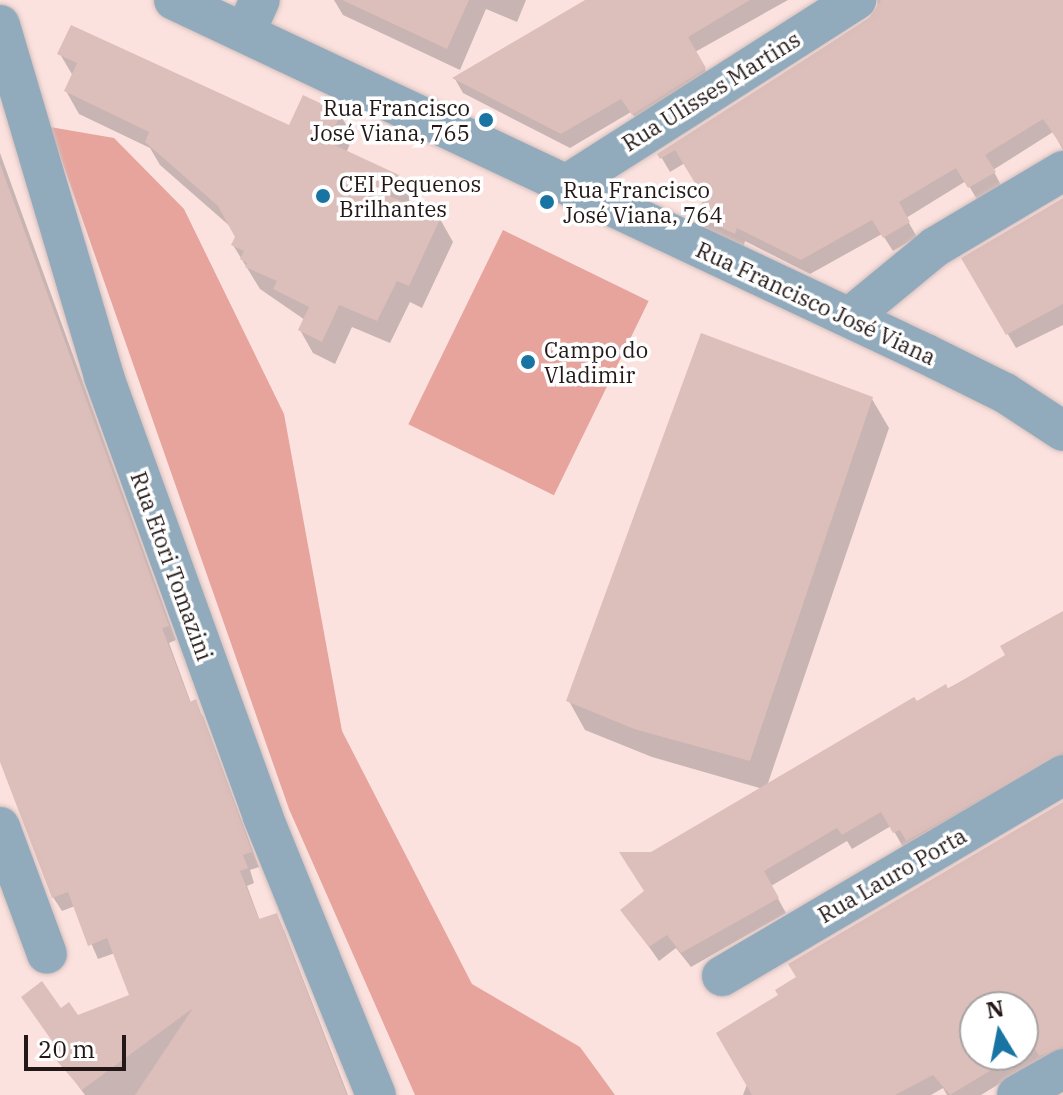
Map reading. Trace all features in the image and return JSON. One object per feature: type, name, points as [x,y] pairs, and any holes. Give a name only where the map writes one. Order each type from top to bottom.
[{"type":"street","name":"Rua Francisco José Viana","points":[[174,0],[252,16],[567,184],[1005,393],[1063,431]]},
{"type":"street","name":"Rua Ulisses Martins","points":[[567,184],[856,0]]},
{"type":"street","name":"Rua Etori Tomazini","points":[[0,25],[104,377],[263,817],[376,1095]]},
{"type":"street","points":[[850,317],[935,247],[1063,171]]},
{"type":"street","name":"Rua Lauro Porta","points":[[722,976],[1063,775]]},
{"type":"street","points":[[0,827],[47,954]]},
{"type":"street","points":[[1017,1095],[1063,1069]]},
{"type":"shaded area","points":[[50,127],[114,138],[184,209],[284,414],[342,731],[472,984],[580,1047],[615,1095],[415,1095],[289,809]]},
{"type":"shaded area","name":"Campo do Vladimir","points":[[503,230],[649,301],[554,495],[408,424]]},
{"type":"building","points":[[342,0],[469,0],[447,49]]},
{"type":"building","points":[[585,0],[750,0],[688,37],[706,68],[632,115],[621,99],[561,134],[452,78]]},
{"type":"building","points":[[881,0],[1063,0],[1063,148],[1043,119],[985,155],[996,172],[968,188],[956,168],[899,202],[910,222],[883,238],[872,220],[801,260],[737,228],[735,234],[696,216],[704,198],[675,150],[660,159],[657,154],[868,19]]},
{"type":"building","points":[[71,25],[289,125],[303,95],[341,113],[328,142],[399,175],[389,196],[441,217],[409,286],[397,281],[377,321],[339,305],[322,342],[298,330],[309,307],[273,289],[277,281],[245,267],[247,263],[240,259],[244,251],[231,245],[235,237],[218,206],[145,142],[149,132],[64,91],[77,63],[57,54]]},
{"type":"building","points":[[0,164],[169,626],[162,628],[190,702],[196,699],[252,852],[243,855],[248,868],[240,871],[259,919],[277,913],[347,1095],[135,1095],[193,1008],[82,1090],[56,1060],[62,1055],[21,997],[42,981],[61,1008],[69,1002],[78,1015],[129,995],[107,938],[88,946],[68,892],[52,898],[0,762]]},
{"type":"building","points":[[1063,198],[1063,304],[1006,335],[961,258]]},
{"type":"building","points":[[701,333],[873,397],[750,761],[634,729],[566,701]]},
{"type":"building","points":[[1063,611],[1063,752],[906,841],[900,830],[893,833],[881,812],[842,835],[837,828],[764,871],[779,898],[681,953],[667,935],[649,947],[620,910],[644,891],[619,852],[651,852],[914,697],[917,701],[946,684],[948,689],[1005,655],[1000,646]]},
{"type":"building","points":[[1063,802],[1063,1046],[1039,1056],[1039,991],[959,991],[959,1071],[990,1071],[950,1095],[933,1075],[895,1095],[752,1095],[716,1033],[778,995],[775,990],[796,977],[788,964]]},
{"type":"place","name":"Rua Francisco José Viana, 765","points":[[486,120]]},
{"type":"place","name":"CEI Pequenos Brilhantes","points":[[323,196]]},
{"type":"place","name":"Rua Francisco José Viana, 764","points":[[547,202]]},
{"type":"place","name":"Campo do Vladimir","points":[[528,362]]}]
